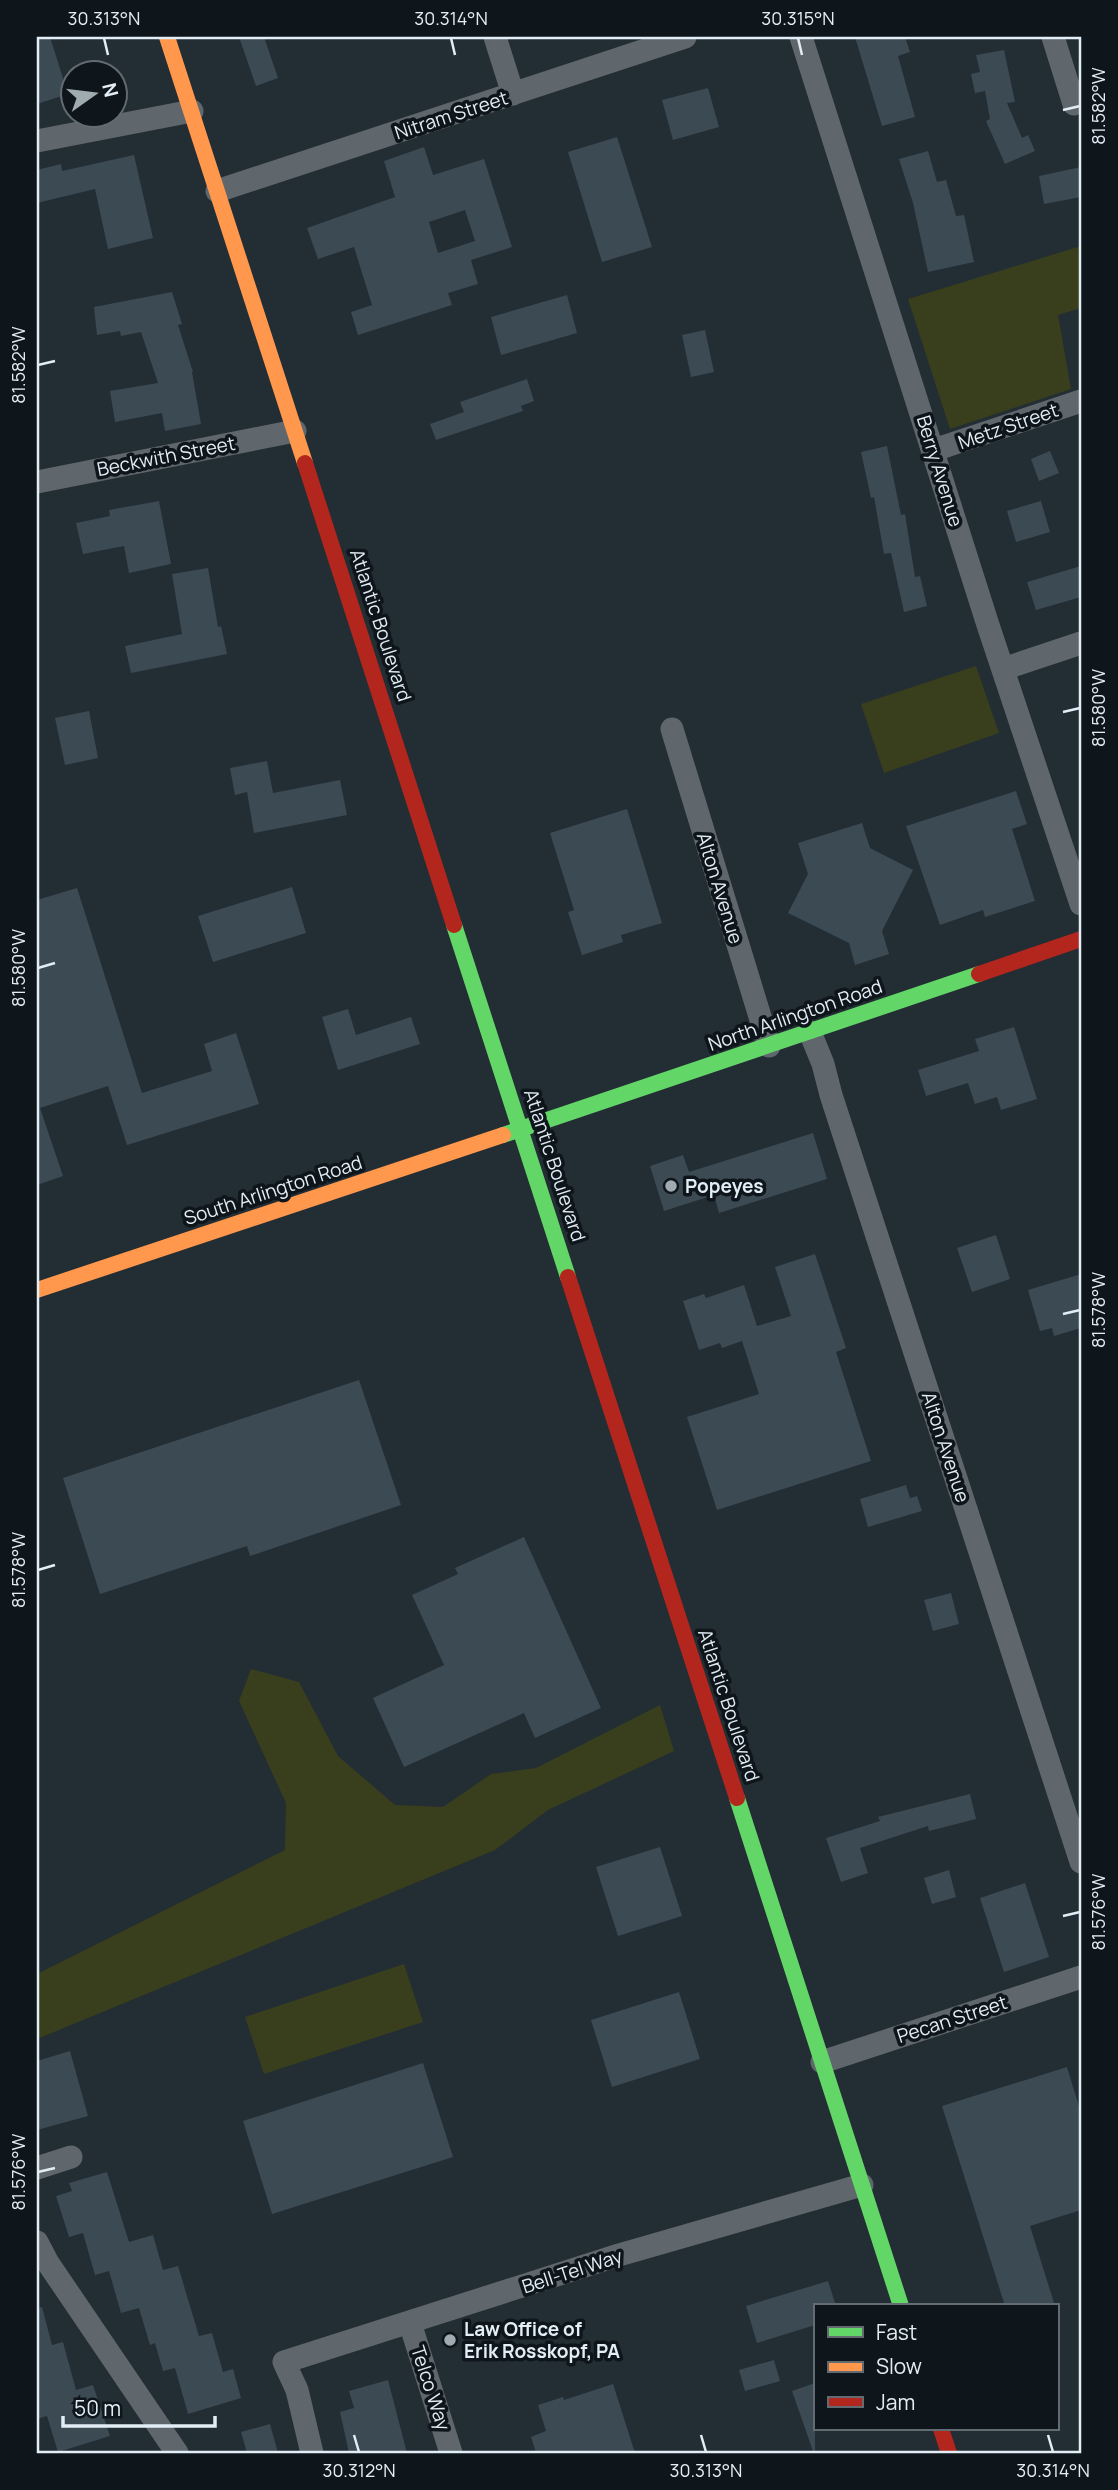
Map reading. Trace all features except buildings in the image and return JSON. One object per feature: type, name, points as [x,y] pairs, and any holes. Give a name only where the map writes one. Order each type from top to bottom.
[{"type":"main road","name":"Atlantic Boulevard","points":[[167,37],[900,2304]]},
{"type":"main road","name":"North Arlington Road","points":[[522,1129],[1081,939]]},
{"type":"main road","name":"South Arlington Road","points":[[37,1290],[522,1129]]},
{"type":"main road","points":[[941,2430],[948,2453]]},
{"type":"street","points":[[495,37],[513,94]]},
{"type":"street","name":"Nitram Street","points":[[217,191],[685,37]]},
{"type":"street","name":"Berry Avenue","points":[[801,37],[1081,904]]},
{"type":"street","points":[[1054,37],[1074,104]]},
{"type":"street","points":[[37,141],[191,111]]},
{"type":"street","name":"Metz Street","points":[[934,450],[1081,401]]},
{"type":"street","name":"Beckwith Street","points":[[37,482],[295,431]]},
{"type":"street","points":[[1003,669],[1081,643]]},
{"type":"street","name":"Alton Avenue","points":[[672,729],[769,1046]]},
{"type":"street","name":"Alton Avenue","points":[[810,1032],[823,1064],[835,1108],[1081,1862]]},
{"type":"street","name":"Pecan Street","points":[[822,2062],[1081,1977]]},
{"type":"street","points":[[37,2168],[71,2157]]},
{"type":"street","name":"Bell-Tel Way","points":[[312,2453],[297,2390],[284,2362],[618,2255],[862,2185]]},
{"type":"street","points":[[37,2242],[48,2263],[177,2453]]},
{"type":"street","name":"Telco Way","points":[[410,2323],[451,2453]]},
{"type":"green space","points":[[1081,246],[1081,308],[1058,315],[1071,389],[950,429],[908,299]]},
{"type":"green space","points":[[976,666],[999,733],[884,773],[861,704]]},
{"type":"green space","points":[[251,1669],[299,1682],[338,1756],[395,1805],[443,1807],[491,1774],[536,1768],[660,1705],[674,1751],[548,1810],[495,1850],[37,2039],[37,1974],[285,1850],[286,1803],[239,1701]]},
{"type":"green space","points":[[404,1964],[423,2022],[264,2074],[245,2017]]},
{"type":"traffic: fast","points":[[454,925],[568,1277]]},
{"type":"traffic: fast","points":[[503,1135],[979,974]]},
{"type":"traffic: fast","points":[[737,1798],[900,2304]]},
{"type":"traffic: slow","points":[[167,37],[305,463]]},
{"type":"traffic: slow","points":[[37,1290],[503,1135]]},
{"type":"traffic: jam","points":[[305,463],[454,925]]},
{"type":"traffic: jam","points":[[979,974],[1081,939]]},
{"type":"traffic: jam","points":[[568,1277],[737,1798]]},
{"type":"traffic: jam","points":[[941,2430],[949,2453]]},
{"type":"place","name":"Popeyes","points":[[671,1186]]},
{"type":"place","name":"Law Office of Erik Rosskopf, PA","points":[[450,2340]]}]
